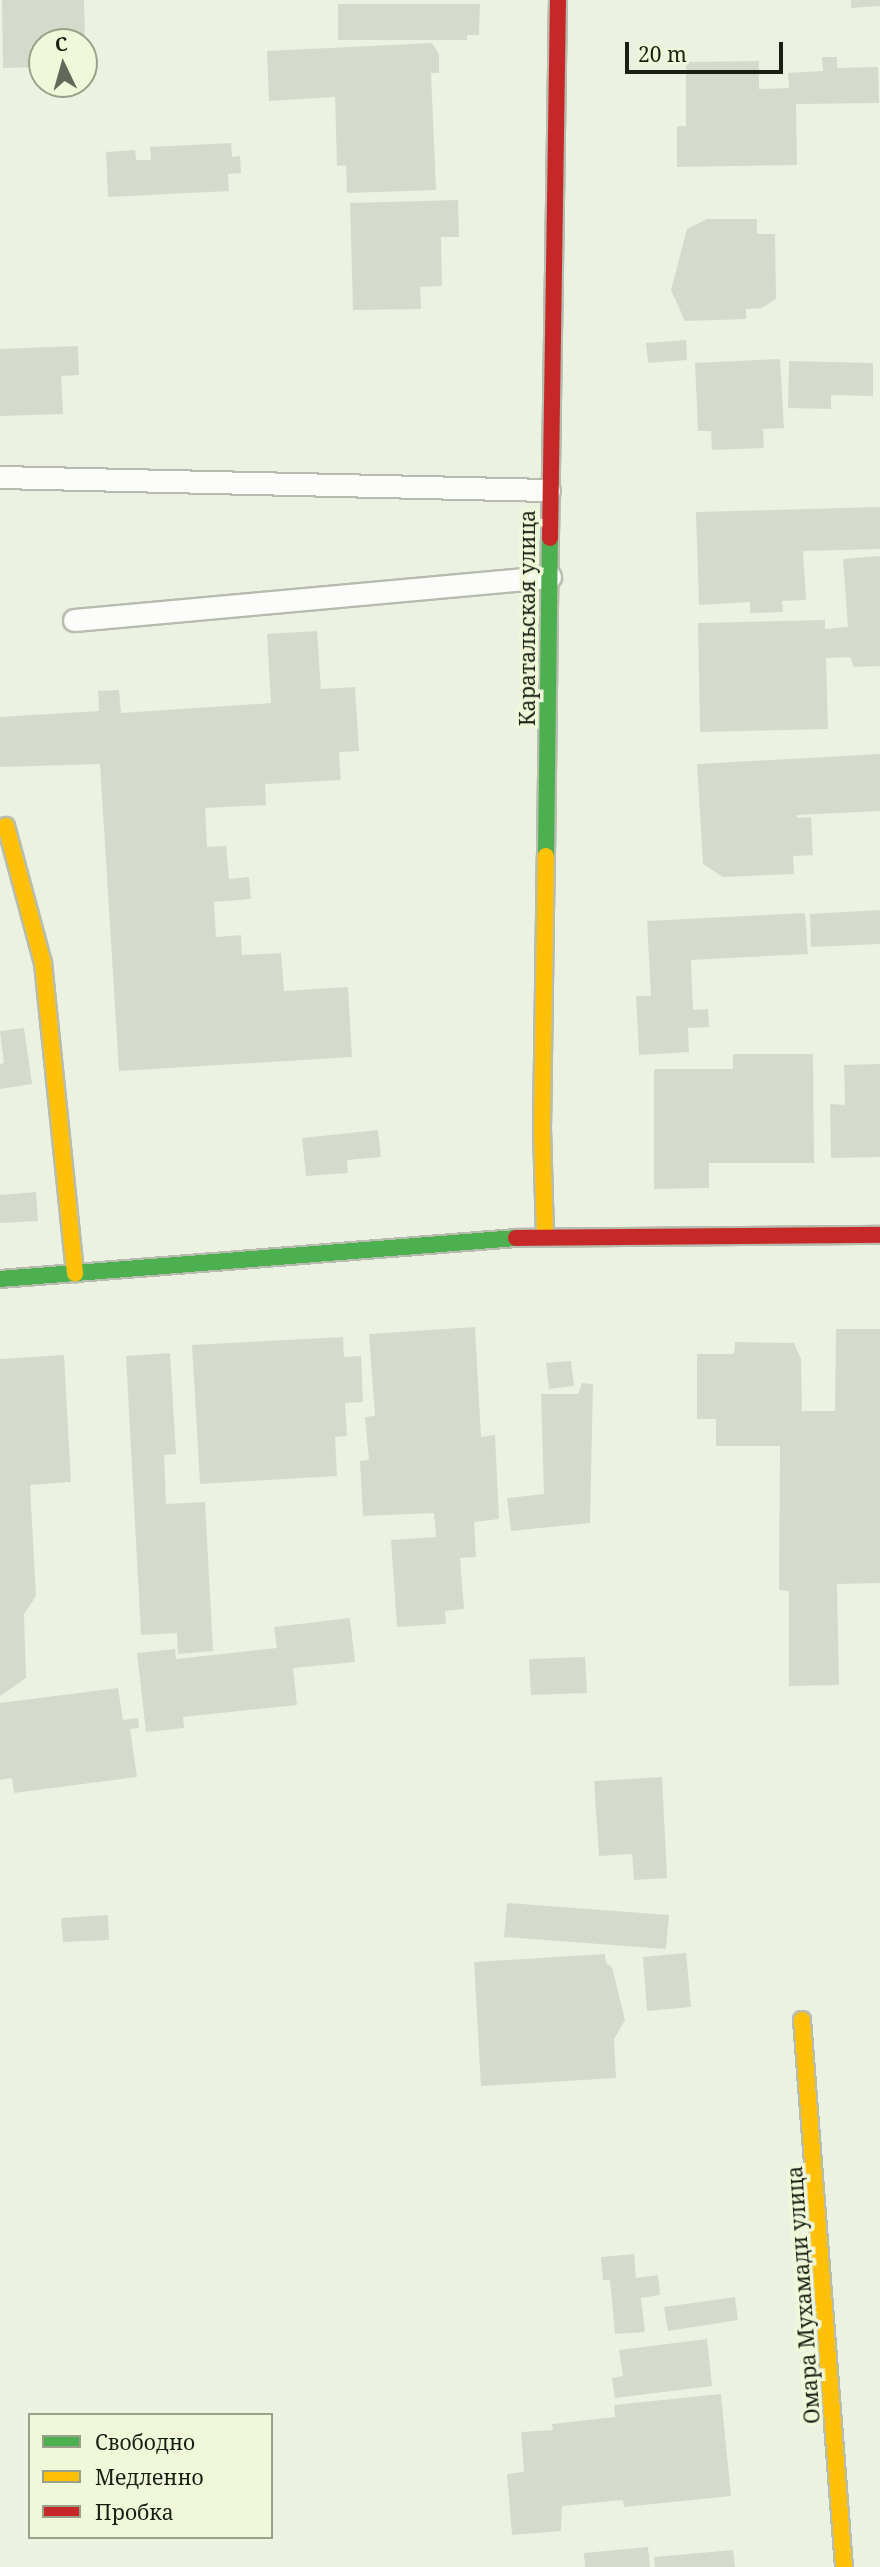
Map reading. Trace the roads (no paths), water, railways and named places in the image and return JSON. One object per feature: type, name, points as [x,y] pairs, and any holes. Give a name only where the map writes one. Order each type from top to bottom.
[{"type":"street","name":"Каратальская улица","points":[[545,1236],[542,1129],[558,0]]},
{"type":"street","points":[[6,826],[43,963],[75,1273]]},
{"type":"street","points":[[0,1279],[545,1236],[880,1235]]},
{"type":"street","name":"Омара Мухамади улица","points":[[802,2020],[844,2567]]},
{"type":"lane","points":[[0,477],[549,490]]},
{"type":"lane","points":[[74,620],[550,577]]}]
